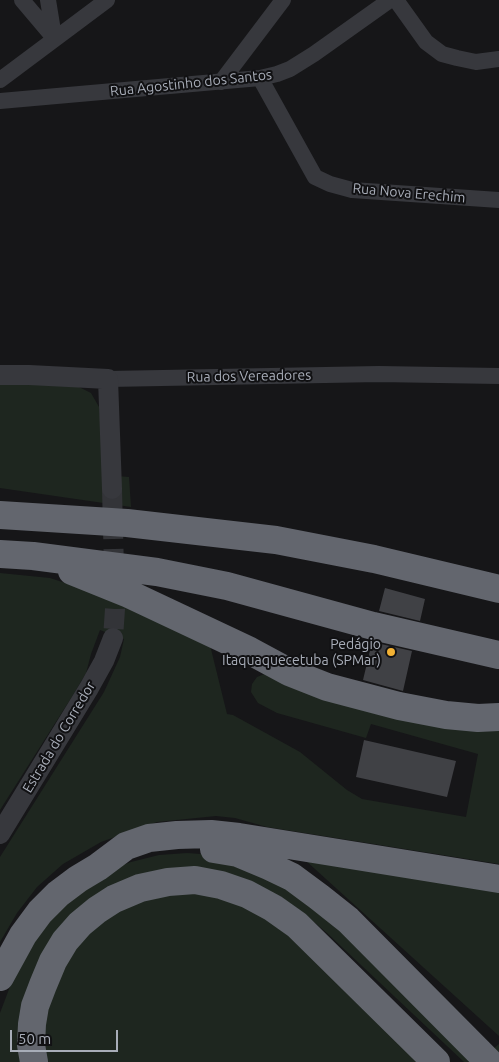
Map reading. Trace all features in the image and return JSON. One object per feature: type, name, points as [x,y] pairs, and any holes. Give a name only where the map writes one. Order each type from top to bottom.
[{"type":"highway","points":[[0,503],[84,512],[127,523]]},
{"type":"highway","points":[[0,515],[127,523],[276,540],[374,558],[499,588]]},
{"type":"highway","points":[[0,554],[34,556],[157,572],[227,586],[372,626],[499,655]]},
{"type":"highway","points":[[34,556],[129,594],[250,651],[289,672],[327,687],[399,706],[446,715],[478,718],[499,717]]},
{"type":"highway","points":[[98,867],[126,846],[148,838],[211,834],[240,837],[499,879]]},
{"type":"highway","points":[[0,977],[23,935],[40,912],[78,878],[119,858],[142,852],[179,848],[209,848],[238,853],[269,866],[292,877],[319,897],[348,920],[480,1053]]},
{"type":"highway","points":[[34,1062],[31,1045],[35,1006],[53,961],[65,941],[80,924],[96,910],[114,899],[140,888],[168,882],[195,880],[221,885],[247,894],[273,908],[297,925],[432,1057]]},
{"type":"street","points":[[22,0],[55,39]]},
{"type":"street","points":[[48,0],[55,39]]},
{"type":"street","points":[[0,80],[107,0]]},
{"type":"street","points":[[220,82],[282,0]]},
{"type":"street","name":"Rua Agostinho dos Santos","points":[[0,101],[220,82],[260,78],[277,74],[290,69],[314,54],[390,0]]},
{"type":"street","points":[[396,0],[426,42],[442,54],[476,62],[499,59]]},
{"type":"street","name":"Rua Nova Erechim","points":[[260,78],[314,177],[352,190],[499,200]]},
{"type":"street","name":"Rua dos Vereadores","points":[[0,375],[108,379],[379,374],[499,376]]},
{"type":"street","points":[[108,379],[112,489]]},
{"type":"street","name":"Estrada do Corredor","points":[[0,834],[89,688],[104,661],[112,638]]},
{"type":"shaded area","points":[[0,383],[77,386],[91,393],[99,407],[103,475],[129,477],[131,507],[0,488]]},
{"type":"shaded area","points":[[0,573],[50,578],[142,608],[209,641],[227,714],[233,715],[300,752],[347,790],[362,799],[466,817],[478,754],[371,724],[366,738],[277,713],[258,703],[251,692],[252,684],[257,677],[267,673],[499,726],[499,864],[267,827],[235,818],[216,816],[157,822],[101,842],[63,864],[37,887],[17,913],[0,942],[0,857],[104,692],[120,657],[124,639],[100,630],[86,673],[0,810]]},
{"type":"shaded area","points":[[294,850],[499,885],[499,1036]]},
{"type":"shaded area","points":[[187,853],[214,855],[288,882],[482,1058],[499,1044],[499,1062],[464,1062],[327,933],[302,912],[202,870],[67,926],[35,1062],[0,1062],[0,1013],[14,976],[44,923],[106,871],[159,855]]},
{"type":"shaded area","points":[[191,888],[273,913],[419,1062],[47,1062],[43,1040],[43,1015],[69,950],[125,904]]},
{"type":"building","points":[[385,588],[425,599],[420,621],[379,611]]},
{"type":"building","points":[[372,642],[412,651],[403,691],[363,680]]},
{"type":"building","points":[[364,740],[456,761],[447,797],[356,777]]},
{"type":"tunnel","points":[[112,489],[115,609],[113,638]]},
{"type":"place","name":"Pedágio Itaquaquecetuba (SPMar)","points":[[391,652]]}]
